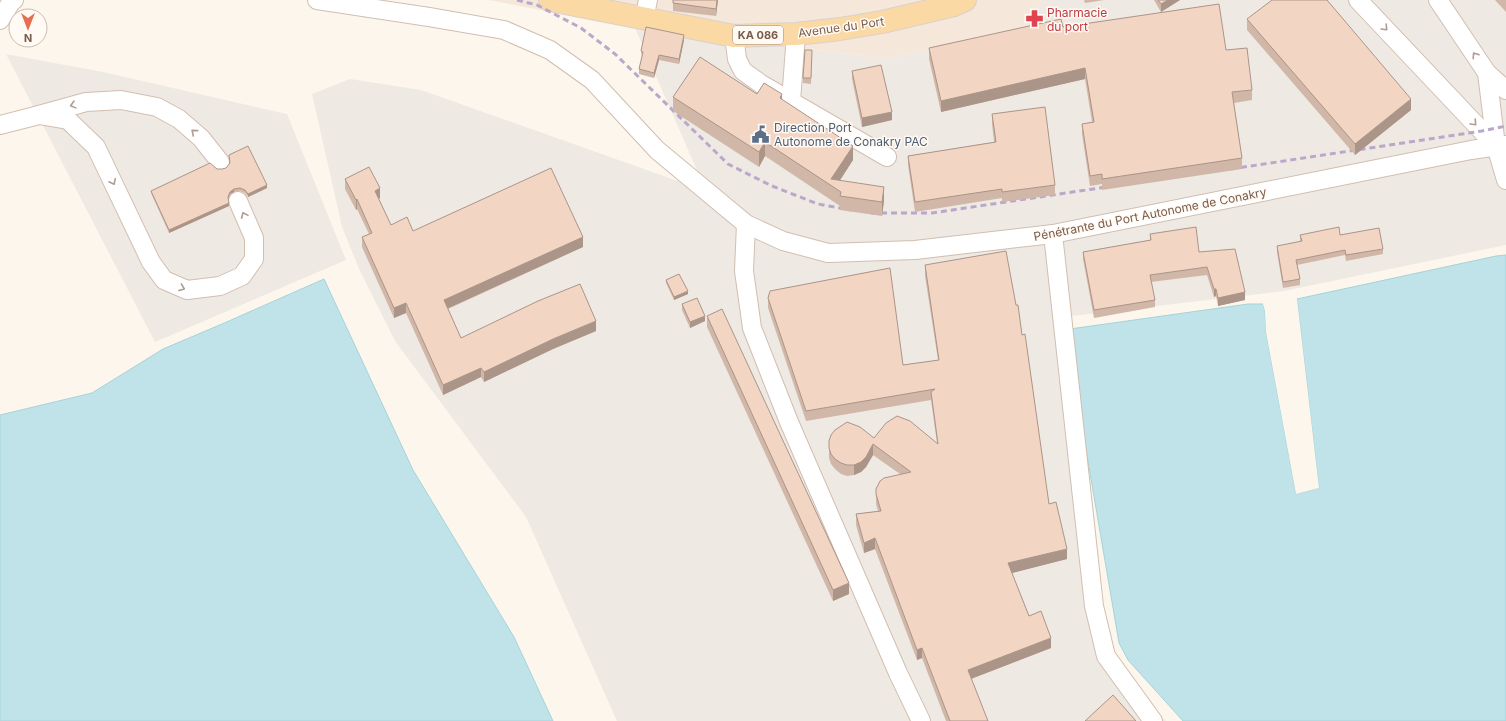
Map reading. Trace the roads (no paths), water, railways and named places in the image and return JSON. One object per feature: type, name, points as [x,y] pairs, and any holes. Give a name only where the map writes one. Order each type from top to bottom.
[{"type":"main road","name":"Avenue du Port","points":[[550,0],[646,10],[734,36],[796,34],[840,29],[882,22],[954,5],[966,0]]},
{"type":"street","points":[[0,20],[11,2],[14,0]]},
{"type":"street","name":"Pénétrante du Port Autonome de Conakry","points":[[317,0],[504,30],[550,50],[592,80],[657,150],[746,224],[783,240],[828,252],[915,250],[1052,234],[1501,145]]},
{"type":"street","points":[[1358,0],[1501,145]]},
{"type":"street","points":[[1438,0],[1487,73],[1506,90]]},
{"type":"street","points":[[791,101],[796,34]]},
{"type":"street","points":[[734,36],[738,59],[743,71],[761,84],[887,157]]},
{"type":"street","points":[[1487,73],[1506,180]]},
{"type":"street","points":[[0,125],[86,102],[121,100],[158,107],[178,119],[201,138],[220,162]]},
{"type":"street","points":[[39,115],[68,120],[96,147],[151,262],[164,280],[187,290],[220,286],[242,276],[254,259],[254,238],[238,201]]},
{"type":"street","points":[[746,224],[744,271],[752,328],[789,422],[898,673],[921,721]]},
{"type":"street","points":[[1052,234],[1094,606],[1106,656],[1153,721]]},
{"type":"water","points":[[1506,255],[1506,721],[1183,721],[1128,660],[1119,643],[1068,344],[1070,329],[1248,304],[1263,304],[1265,311],[1266,332],[1296,494],[1319,488],[1297,299]]},
{"type":"water","points":[[324,279],[413,470],[514,637],[553,721],[0,721],[0,415],[92,393],[163,349]]},
{"type":"railway","points":[[517,0],[537,5],[581,28],[615,54],[728,164],[772,186],[818,204],[851,210]]},
{"type":"railway","points":[[1231,169],[1482,131],[1506,126]]},
{"type":"railway","points":[[871,213],[932,213],[1113,186]]},
{"type":"place","name":"Pharmacie du port","points":[[1034,19]]},
{"type":"place","name":"Direction Port Autonome de Conakry PAC","points":[[761,134]]}]
